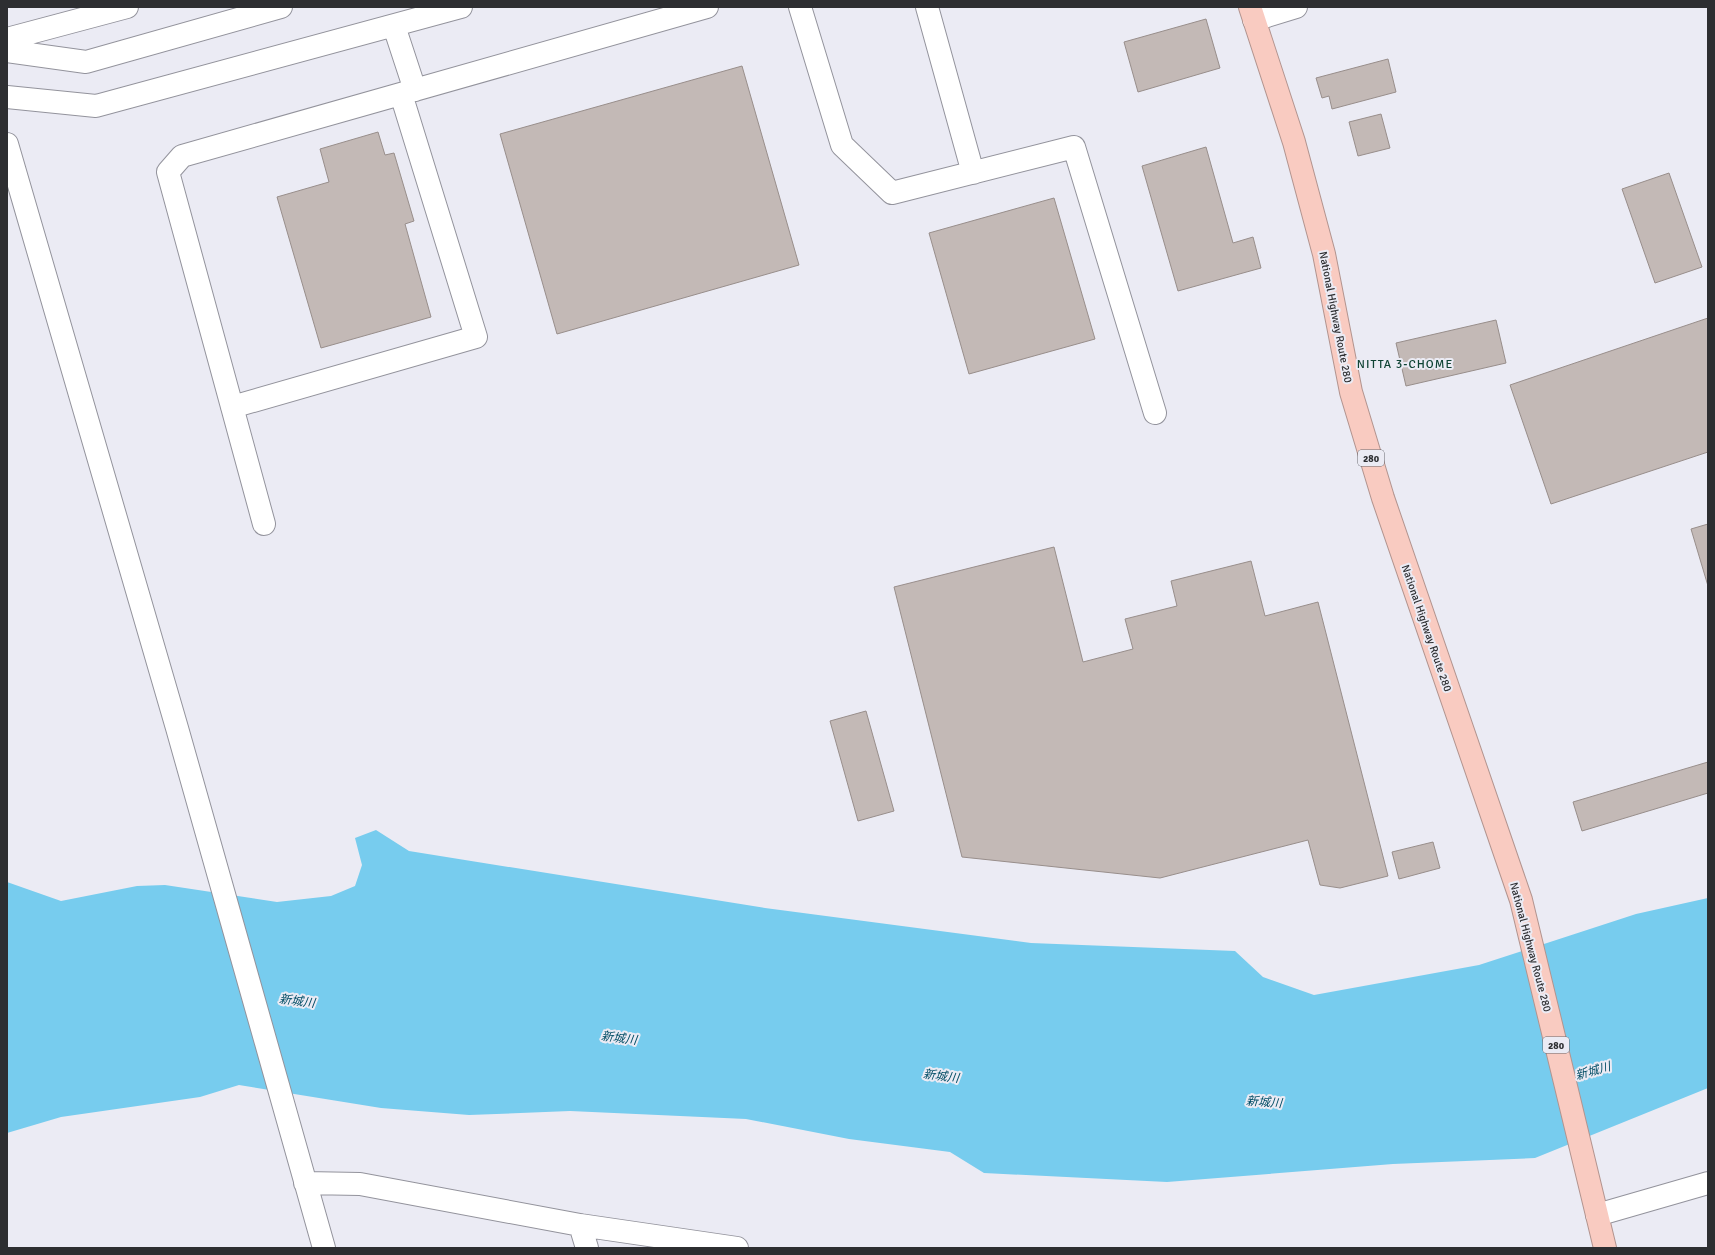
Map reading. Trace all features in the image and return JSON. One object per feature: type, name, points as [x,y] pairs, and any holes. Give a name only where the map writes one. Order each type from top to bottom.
[{"type":"highway","name":"National Highway Route 280","points":[[1252,14],[1294,142],[1324,254],[1350,392],[1383,498],[1521,900],[1605,1248]]},
{"type":"street","points":[[7,39],[127,7]]},
{"type":"street","points":[[7,51],[86,62],[281,7]]},
{"type":"street","points":[[7,97],[96,106],[461,7]]},
{"type":"street","points":[[264,524],[168,172],[182,156],[707,7]]},
{"type":"street","points":[[927,7],[973,173]]},
{"type":"street","points":[[1252,14],[1295,7]]},
{"type":"street","points":[[804,8],[842,145],[892,194],[1074,147],[1155,413]]},
{"type":"street","points":[[232,407],[476,337],[408,92],[394,26]]},
{"type":"street","points":[[7,144],[177,728],[324,1248]]},
{"type":"street","points":[[305,1183],[360,1184],[580,1225],[737,1248]]},
{"type":"street","points":[[1597,1215],[1708,1183]]},
{"type":"street","points":[[580,1225],[587,1248]]},
{"type":"water","name":"新城川","points":[[376,830],[409,851],[765,908],[1031,943],[1235,951],[1263,977],[1314,995],[1479,965],[1636,914],[1708,898],[1708,1088],[1535,1158],[1393,1164],[1167,1182],[984,1173],[950,1152],[849,1139],[746,1119],[570,1111],[469,1115],[381,1108],[239,1085],[200,1097],[61,1117],[7,1133],[7,882],[61,901],[137,886],[165,885],[277,902],[331,896],[355,886],[362,865],[355,838]]},
{"type":"building","points":[[1206,19],[1220,68],[1138,92],[1124,42]]},
{"type":"building","points":[[1388,59],[1396,92],[1332,109],[1329,96],[1322,98],[1316,78]]},
{"type":"building","points":[[742,66],[799,265],[557,334],[500,134]]},
{"type":"building","points":[[1381,114],[1390,148],[1358,156],[1349,122]]},
{"type":"building","points":[[378,132],[385,155],[394,153],[414,221],[405,224],[431,317],[321,348],[277,197],[329,182],[320,149]]},
{"type":"building","points":[[1206,147],[1233,243],[1253,237],[1261,268],[1178,291],[1142,166]]},
{"type":"building","points":[[1669,173],[1702,267],[1655,283],[1622,189]]},
{"type":"building","points":[[1054,198],[1095,339],[969,374],[929,233]]},
{"type":"building","points":[[1708,318],[1708,452],[1551,504],[1510,385]]},
{"type":"building","points":[[1496,320],[1506,363],[1406,386],[1396,343]]},
{"type":"building","points":[[1708,524],[1708,586],[1691,529]]},
{"type":"building","points":[[1054,547],[1083,662],[1133,649],[1125,619],[1177,606],[1171,581],[1251,561],[1265,616],[1318,602],[1388,876],[1340,888],[1320,885],[1308,840],[1160,878],[962,857],[894,587]]},
{"type":"building","points":[[866,711],[894,811],[858,821],[830,721]]},
{"type":"building","points":[[1708,762],[1708,793],[1582,831],[1573,802]]},
{"type":"building","points":[[1433,842],[1440,868],[1399,879],[1392,852]]},
{"type":"district","name":"NITTA 3-CHOME","points":[[1405,364]]}]
